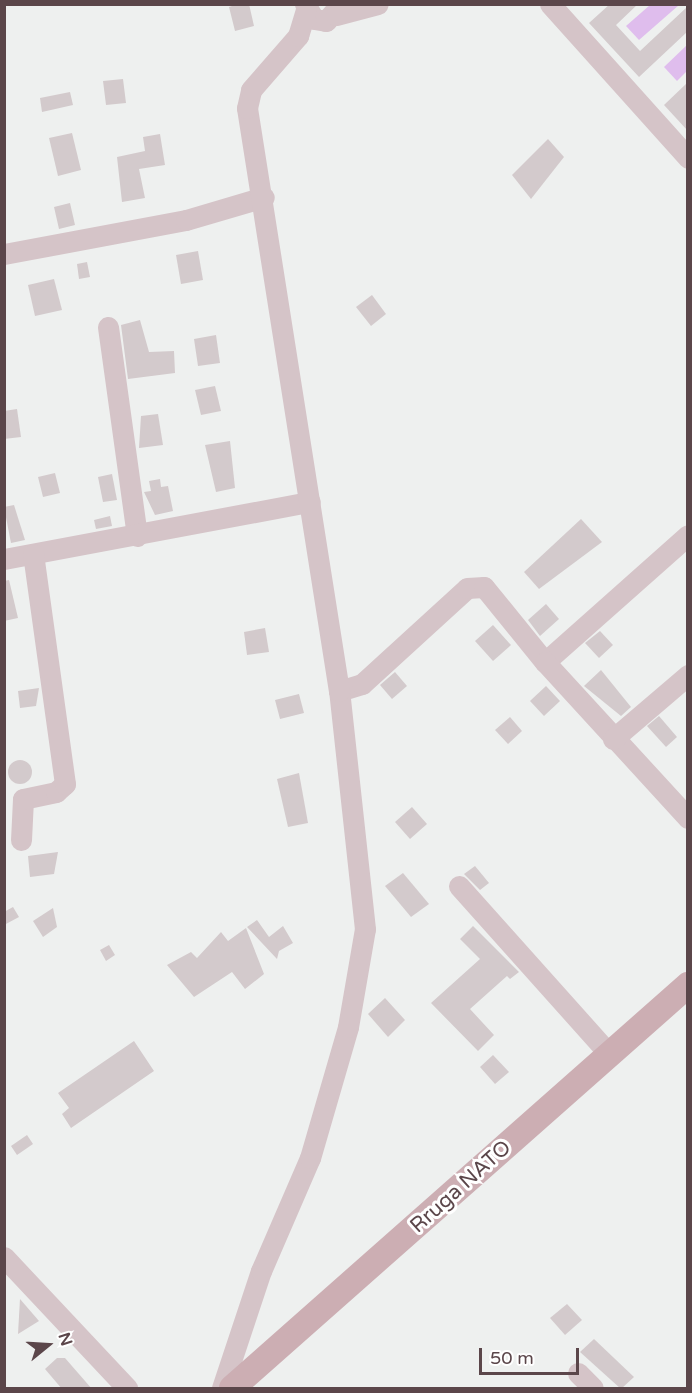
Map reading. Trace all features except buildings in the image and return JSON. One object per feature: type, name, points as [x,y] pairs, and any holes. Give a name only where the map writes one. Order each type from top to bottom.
[{"type":"main road","name":"Rruga NATO","points":[[232,1389],[687,985]]},
{"type":"street","points":[[284,54],[334,14],[378,4]]},
{"type":"street","points":[[550,4],[687,158]]},
{"type":"street","points":[[222,1389],[245,1317],[310,1158],[348,1027],[365,929],[339,691],[247,99],[298,36],[306,7],[334,14]]},
{"type":"street","points":[[4,254],[186,220],[264,197]]},
{"type":"street","points":[[108,327],[137,536]]},
{"type":"street","points":[[4,559],[310,502]]},
{"type":"street","points":[[545,662],[687,535]]},
{"type":"street","points":[[21,840],[23,799],[56,792],[65,784],[33,554]]},
{"type":"street","points":[[339,691],[362,684],[476,584],[484,587],[545,662],[687,818]]},
{"type":"street","points":[[613,739],[687,675]]},
{"type":"street","points":[[459,886],[609,1054]]},
{"type":"street","points":[[4,1257],[127,1389]]},
{"type":"street","points":[[245,1317],[247,1340],[255,1350],[279,1346]]},
{"type":"street","points":[[578,1373],[593,1389]]},
{"type":"shaded area","points":[[650,5],[679,5],[639,40],[626,26]]},
{"type":"shaded area","points":[[687,45],[687,71],[677,81],[664,67]]}]
